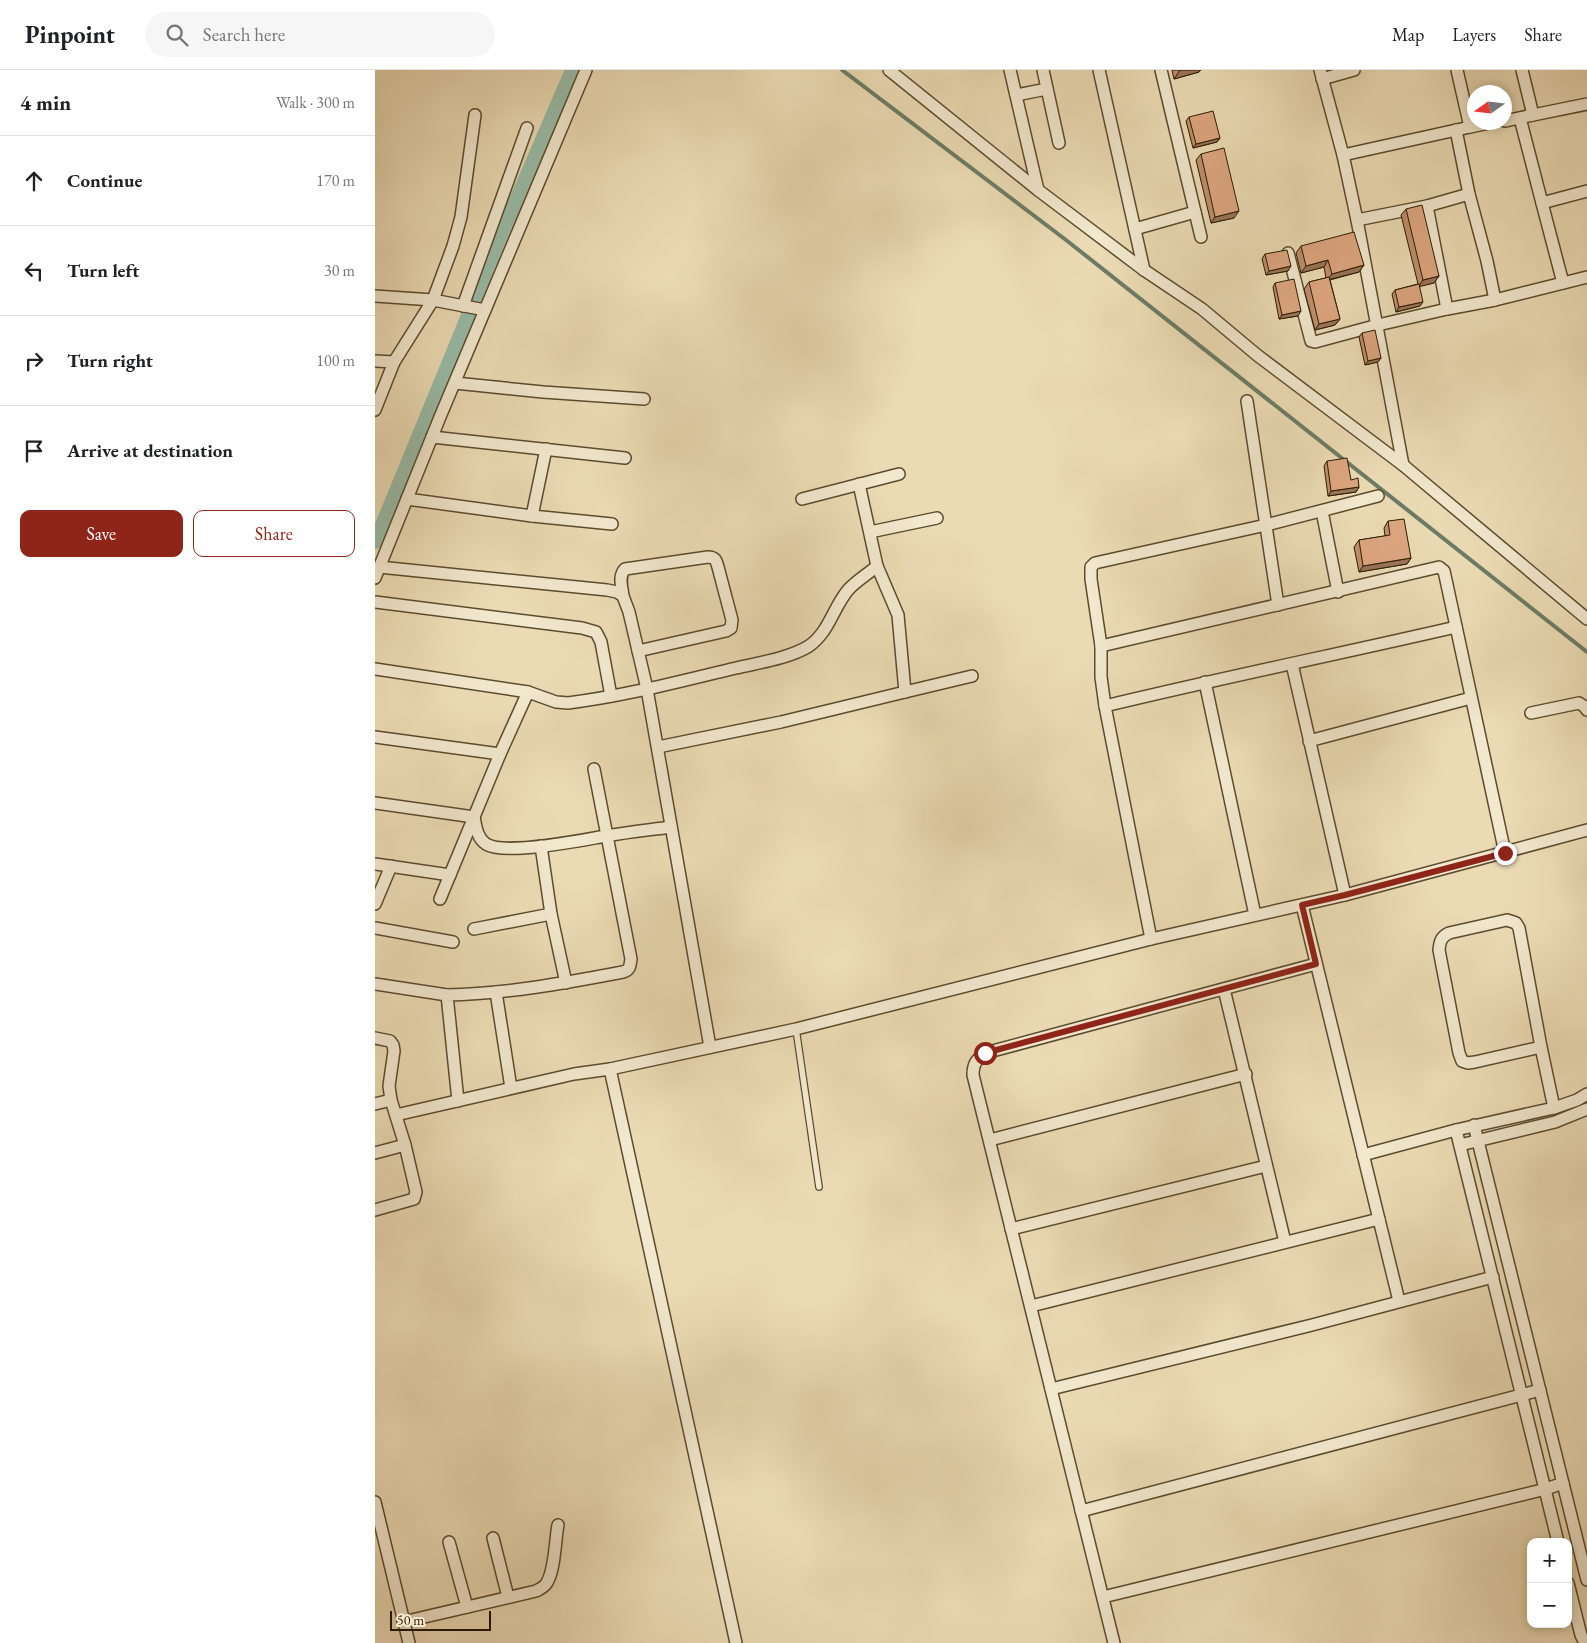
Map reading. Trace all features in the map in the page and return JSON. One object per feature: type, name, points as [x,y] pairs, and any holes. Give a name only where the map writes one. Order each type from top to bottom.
[{"type":"street","points":[[375,578],[586,70]]},
{"type":"street","points":[[889,70],[1038,190],[1144,270],[1202,309],[1257,355],[1403,465],[1587,619]]},
{"type":"street","points":[[1010,70],[1038,190]]},
{"type":"street","points":[[1043,70],[1059,143]]},
{"type":"street","points":[[1099,70],[1144,270]]},
{"type":"street","points":[[1161,70],[1201,237]]},
{"type":"street","points":[[1354,70],[1321,74],[1343,155],[1357,220],[1403,465]]},
{"type":"street","points":[[1457,70],[1467,114]]},
{"type":"street","points":[[1522,70],[1533,115]]},
{"type":"street","points":[[1016,95],[1047,89]]},
{"type":"street","points":[[1512,119],[1587,104]]},
{"type":"street","points":[[375,410],[394,362],[433,300],[453,246],[461,217],[475,115]]},
{"type":"street","points":[[1521,118],[1563,283]]},
{"type":"street","points":[[463,306],[527,128]]},
{"type":"street","points":[[1343,155],[1467,128]]},
{"type":"street","points":[[1456,130],[1469,194],[1487,261],[1495,300]]},
{"type":"street","points":[[1542,203],[1587,191]]},
{"type":"street","points":[[1357,220],[1427,206],[1469,194]]},
{"type":"street","points":[[1427,206],[1447,309]]},
{"type":"street","points":[[1135,229],[1195,212]]},
{"type":"street","points":[[1288,253],[1311,341],[1319,342],[1378,325],[1495,300],[1587,277]]},
{"type":"street","points":[[375,296],[433,300],[485,310]]},
{"type":"street","points":[[375,361],[394,362]]},
{"type":"street","points":[[455,383],[543,392],[644,399]]},
{"type":"street","points":[[1247,402],[1278,605]]},
{"type":"street","points":[[432,437],[625,458]]},
{"type":"street","points":[[532,516],[546,449]]},
{"type":"street","points":[[802,499],[899,474]]},
{"type":"street","points":[[859,484],[877,566],[898,615],[905,692]]},
{"type":"street","points":[[1151,939],[1105,706],[1101,677],[1101,646],[1091,579],[1091,567],[1095,563],[1266,525],[1377,496]]},
{"type":"street","points":[[407,499],[532,516],[612,524]]},
{"type":"street","points":[[1322,511],[1338,592]]},
{"type":"street","points":[[870,532],[937,518]]},
{"type":"street","points":[[638,650],[726,631],[731,628],[732,620],[716,560],[713,557],[625,569],[621,573],[623,596],[629,612],[647,690],[710,1047]]},
{"type":"street","points":[[375,669],[528,692],[556,702],[568,702],[647,690],[763,662],[808,646],[824,632],[849,589],[877,566]]},
{"type":"street","points":[[379,567],[607,590],[617,592],[623,596]]},
{"type":"street","points":[[1101,646],[1439,567],[1444,571],[1447,580],[1505,853]]},
{"type":"street","points":[[375,602],[583,628],[595,632],[601,642],[611,696]]},
{"type":"street","points":[[1105,706],[1456,627]]},
{"type":"street","points":[[1292,664],[1345,895]]},
{"type":"street","points":[[657,747],[781,722],[972,676]]},
{"type":"street","points":[[1205,682],[1255,914]]},
{"type":"street","points":[[440,899],[500,754],[528,692]]},
{"type":"street","points":[[1309,741],[1471,698]]},
{"type":"street","points":[[1531,713],[1579,703],[1587,710]]},
{"type":"street","points":[[375,736],[500,754]]},
{"type":"street","points":[[375,984],[447,995],[496,992],[566,983],[628,971],[631,967],[631,959],[594,770]]},
{"type":"street","points":[[375,803],[474,817]]},
{"type":"street","points":[[474,817],[479,838],[484,843],[493,847],[541,846],[671,827]]},
{"type":"street","points":[[395,1115],[575,1074],[610,1069],[796,1029],[1151,939],[1345,895],[1587,830]]},
{"type":"street","points":[[541,846],[551,914],[566,983]]},
{"type":"street","points":[[375,864],[450,875]]},
{"type":"street","points":[[375,904],[391,866]]},
{"type":"street","points":[[1302,905],[1399,1301]]},
{"type":"street","points":[[474,929],[551,914]]},
{"type":"street","points":[[1541,1047],[1475,1062],[1468,1063],[1462,1061],[1439,950],[1442,936],[1507,920],[1516,923],[1519,928],[1554,1108]]},
{"type":"street","points":[[375,928],[453,942]]},
{"type":"street","points":[[1114,1643],[973,1075],[973,1065],[985,1053],[1316,964]]},
{"type":"street","points":[[1225,989],[1285,1242]]},
{"type":"street","points":[[496,992],[511,1088]]},
{"type":"street","points":[[447,995],[458,1101]]},
{"type":"street","points":[[375,1038],[390,1042],[393,1045],[394,1051],[389,1086],[391,1100],[415,1184],[414,1199],[375,1210]]},
{"type":"street","points":[[610,1069],[736,1643]]},
{"type":"street","points":[[990,1140],[1246,1074]]},
{"type":"street","points":[[1363,1155],[1474,1125],[1554,1108],[1577,1100],[1587,1094]]},
{"type":"street","points":[[375,1104],[391,1100]]},
{"type":"street","points":[[1461,1145],[1555,1122],[1587,1109]]},
{"type":"street","points":[[1474,1125],[1587,1580]]},
{"type":"street","points":[[1457,1130],[1557,1538]]},
{"type":"street","points":[[375,1153],[405,1145]]},
{"type":"street","points":[[1011,1229],[1267,1166]]},
{"type":"street","points":[[1031,1306],[1379,1218]]},
{"type":"street","points":[[1051,1389],[1312,1325],[1493,1277]]},
{"type":"street","points":[[1081,1511],[1540,1390]]},
{"type":"street","points":[[1103,1597],[1546,1489],[1563,1483]]},
{"type":"street","points":[[375,1502],[379,1532],[409,1643]]},
{"type":"street","points":[[403,1622],[536,1591],[547,1583],[551,1573],[557,1525]]},
{"type":"street","points":[[493,1538],[508,1597]]},
{"type":"street","points":[[449,1542],[467,1607]]},
{"type":"street","points":[[1572,1599],[1581,1635],[1585,1643]]},
{"type":"lane","points":[[796,1029],[819,1187]]},
{"type":"building","points":[[1213,111],[1220,138],[1196,144],[1189,117]]},
{"type":"building","points":[[1224,148],[1239,211],[1215,217],[1201,154]]},
{"type":"building","points":[[1422,205],[1439,276],[1423,280],[1406,209]]},
{"type":"building","points":[[1354,232],[1364,265],[1332,274],[1328,260],[1306,266],[1301,246]]},
{"type":"building","points":[[1287,250],[1291,266],[1269,271],[1265,254]]},
{"type":"building","points":[[1329,277],[1340,319],[1319,324],[1309,282]]},
{"type":"building","points":[[1294,279],[1301,311],[1282,315],[1275,283]]},
{"type":"building","points":[[1419,284],[1423,302],[1399,307],[1395,290]]},
{"type":"building","points":[[1375,330],[1381,358],[1368,361],[1362,333]]},
{"type":"building","points":[[1347,458],[1351,480],[1358,478],[1359,487],[1331,491],[1327,461]]},
{"type":"building","points":[[1404,519],[1411,558],[1363,566],[1359,540],[1390,535],[1388,521]]},
{"type":"waterway","points":[[375,542],[501,235],[572,70]]},
{"type":"waterway","points":[[842,70],[1066,240],[1587,652]]},
{"type":"route","points":[[985,1053],[1316,964],[1302,905],[1505,853]]}]
